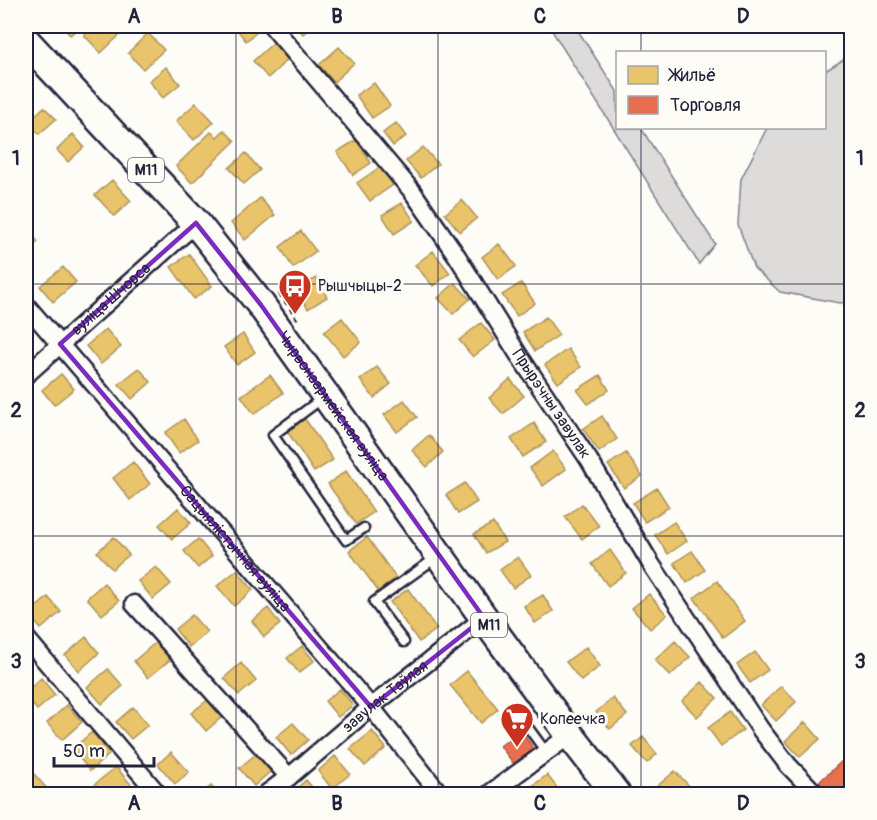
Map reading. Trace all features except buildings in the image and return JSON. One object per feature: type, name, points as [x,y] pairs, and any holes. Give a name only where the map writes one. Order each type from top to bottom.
[{"type":"highway","name":"Чырвонаармейская вуліца","points":[[26,41],[196,223],[261,305],[484,618],[616,795]]},
{"type":"street","name":"Прырэчны завулак","points":[[272,26],[412,191],[457,256],[518,354],[589,460],[651,564],[761,730],[788,765],[816,795]]},
{"type":"street","name":"вуліца Шчорса","points":[[26,375],[196,223]]},
{"type":"street","name":"Сацыялістычная вуліца","points":[[26,305],[371,707],[440,795]]},
{"type":"street","points":[[134,604],[289,777]]},
{"type":"street","name":"завулак Таўлая","points":[[266,795],[371,707],[484,618]]},
{"type":"street","points":[[26,638],[158,795]]},
{"type":"street","points":[[498,792],[570,735]]},
{"type":"lane","points":[[327,395],[273,435],[346,540],[364,528]]},
{"type":"lane","points":[[404,642],[374,602],[439,555]]},
{"type":"lane","points":[[521,718],[546,752]]},
{"type":"highlighted area","points":[[196,223],[261,305],[484,618],[371,707],[60,344]]},
{"type":"shaded area","points":[[549,26],[575,26],[616,89],[616,129],[642,129],[715,244],[699,264]]},
{"type":"shaded area","points":[[851,56],[852,301],[840,303],[780,292],[754,268],[738,225],[741,179],[766,129],[826,129],[826,70]]},
{"type":"place","name":"Рышчыцы-2","points":[[295,315]]},
{"type":"place","name":"Копеечка","points":[[517,748]]}]
